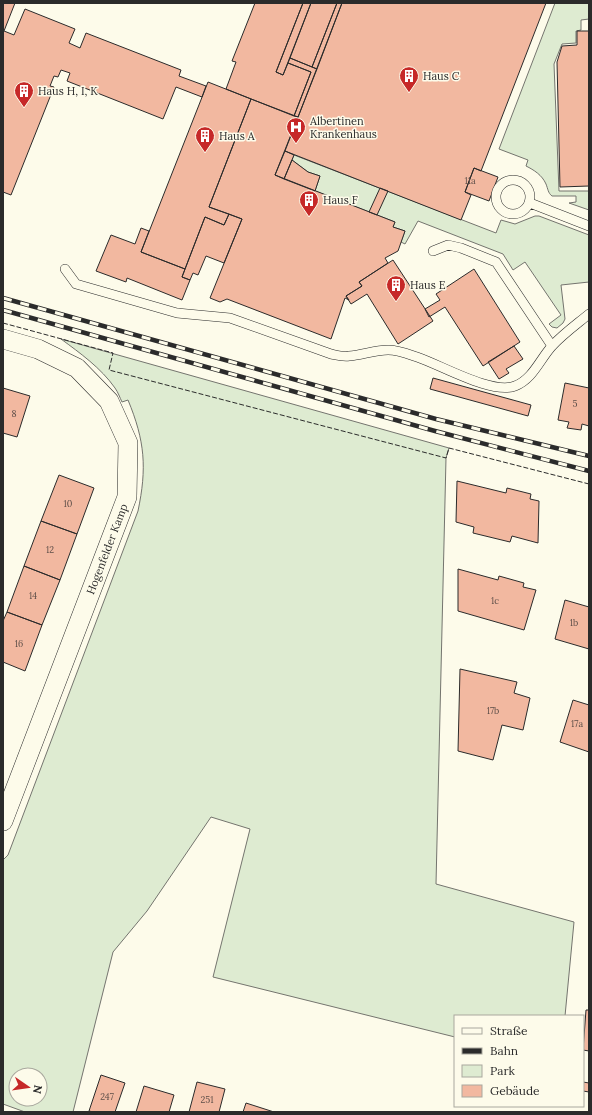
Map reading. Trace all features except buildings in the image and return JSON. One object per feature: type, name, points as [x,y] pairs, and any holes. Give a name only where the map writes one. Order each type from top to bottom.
[{"type":"street","name":"Hogenfelder Kamp","points":[[3,339],[38,349],[77,368],[109,401],[128,443],[127,497],[4,815]]},
{"type":"lane","points":[[530,203],[589,226]]},
{"type":"lane","points":[[433,251],[448,245],[461,248],[496,262],[552,346]]},
{"type":"lane","points":[[65,269],[76,284],[177,313],[230,318],[331,354],[348,356],[387,350],[397,351],[418,357],[484,384],[507,388],[512,387],[525,379],[537,367],[552,346],[589,314]]},
{"type":"green space","points":[[555,3],[589,3],[589,19],[581,20],[581,30],[576,31],[576,43],[562,44],[554,64],[559,191],[589,191],[589,210],[569,203],[576,202],[576,196],[552,196],[540,175],[526,166],[528,160],[499,149]]},
{"type":"green space","points":[[294,155],[496,233],[501,220],[515,224],[535,216],[539,216],[589,235],[589,282],[561,285],[565,319],[557,328],[552,327],[549,324],[561,315],[525,262],[513,270],[503,254],[418,221],[405,244],[401,242],[405,231],[393,227],[395,222],[315,191],[320,176],[308,172],[292,160]]},
{"type":"green space","points":[[61,339],[449,448],[446,458],[436,884],[574,922],[565,1015],[454,1015],[454,1037],[213,977],[250,829],[211,817],[147,911],[113,952],[73,1112],[25,1112],[11,1107],[48,1107],[48,1067],[8,1067],[8,1106],[3,1104],[3,860],[8,855],[138,511],[141,496],[143,481],[143,455],[134,415],[128,400],[122,402],[116,390],[90,361]]},
{"type":"railway","points":[[3,298],[436,419],[589,456]]},
{"type":"railway","points":[[3,310],[435,431],[589,471]]},
{"type":"fence","points":[[3,323],[113,353],[109,370],[446,458],[449,448],[589,484]]},
{"type":"place","name":"Haus C","points":[[409,93]]},
{"type":"place","name":"Haus H, I, K","points":[[24,108]]},
{"type":"place","name":"Albertinen Krankenhaus","points":[[296,144]]},
{"type":"place","name":"Haus A","points":[[205,153]]},
{"type":"place","name":"Haus F","points":[[309,217]]},
{"type":"place","name":"Haus E","points":[[396,302]]}]
